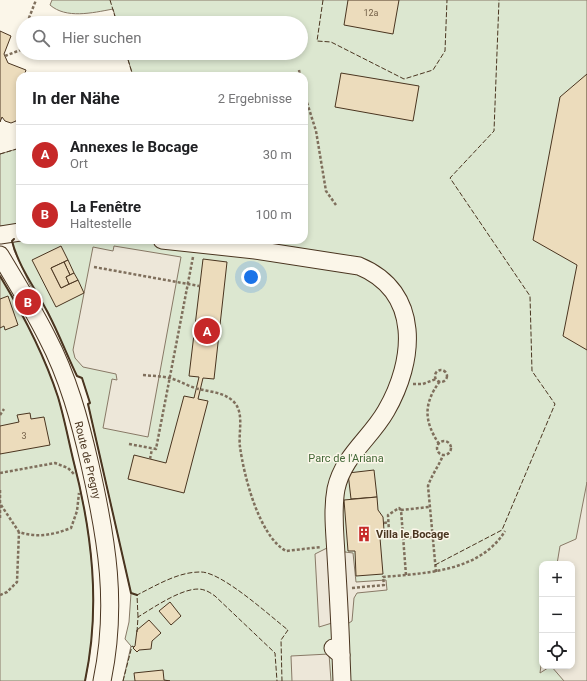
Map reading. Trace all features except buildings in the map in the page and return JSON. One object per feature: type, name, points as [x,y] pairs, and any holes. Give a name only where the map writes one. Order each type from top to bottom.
[{"type":"street","points":[[0,235],[16,233]]},
{"type":"street","points":[[204,244],[342,262],[372,271],[386,282],[400,301],[404,311],[407,324],[408,341],[406,357],[399,381],[387,410],[376,427],[348,460],[339,477],[334,503],[340,625],[337,652],[342,681]]},
{"type":"street","name":"Route de Pregny","points":[[0,255],[39,321],[55,354],[71,394],[86,447],[103,522],[111,602],[106,662],[102,681]]},
{"type":"path","points":[[30,16],[36,0]]},
{"type":"path","points":[[5,56],[16,52]]},
{"type":"path","points":[[308,106],[316,131],[326,191],[336,205]]},
{"type":"path","points":[[129,444],[156,449],[195,244]]},
{"type":"path","points":[[94,267],[200,286]]},
{"type":"path","points":[[436,379],[437,372],[444,370],[448,377],[444,381],[440,382],[430,397],[428,423],[439,444],[438,450],[443,455]]},
{"type":"path","points":[[143,375],[170,378],[196,388],[223,394],[233,401],[240,411],[240,448],[251,494],[273,540],[280,548],[286,551],[336,545]]},
{"type":"path","points":[[399,381],[412,384],[423,384],[436,379]]},
{"type":"path","points":[[436,379],[440,382]]},
{"type":"path","points":[[0,415],[4,410]]},
{"type":"path","points":[[439,444],[447,442],[451,446],[449,453],[443,455]]},
{"type":"path","points":[[150,459],[152,449]]},
{"type":"path","points":[[436,572],[428,486],[431,475],[440,463],[443,455]]},
{"type":"path","points":[[0,473],[55,462],[68,468],[76,475],[77,481]]},
{"type":"path","points":[[19,532],[41,535],[54,534],[71,528],[79,501],[78,487]]},
{"type":"path","points":[[0,490],[0,520]]},
{"type":"path","points":[[0,595],[7,592],[17,582],[19,532],[1,505]]},
{"type":"path","points":[[430,507],[401,510],[399,508],[388,515],[390,532],[401,536],[432,536]]},
{"type":"path","points":[[401,510],[406,575]]},
{"type":"path","points":[[384,523],[389,522]]},
{"type":"path","points":[[338,589],[384,585],[383,577],[436,572],[456,567],[483,553],[499,541],[505,531]]},
{"type":"green space","name":"Parc de l'Ariana","points":[[52,0],[587,0],[587,681],[123,681],[131,646],[125,639],[129,622],[131,593],[88,404],[90,403],[82,378],[77,376],[48,312],[30,285],[14,250],[12,241],[16,226],[16,244],[308,244],[308,72],[132,72],[128,60],[308,60],[308,16],[115,16],[113,9],[80,14],[64,12],[50,5]]},
{"type":"green space","name":"Parc de l'Ariana","points":[[16,149],[16,226],[0,226],[0,154]]},
{"type":"green space","points":[[0,276],[17,305],[46,365],[58,397],[80,486],[89,542],[93,597],[93,625],[85,681],[0,681]]},
{"type":"shaded area","points":[[114,246],[181,257],[148,437],[103,428],[112,379],[117,380],[116,374],[83,367],[75,358],[73,350],[93,247],[113,251]]},
{"type":"shaded area","points":[[587,482],[587,681],[564,681],[554,669],[575,669],[575,561],[558,561],[560,546],[576,539]]},
{"type":"shaded area","points":[[342,547],[345,552],[353,553],[356,582],[386,580],[387,590],[357,593],[354,598],[352,621],[349,623],[332,623],[319,627],[315,554],[327,548]]},
{"type":"shaded area","points":[[329,654],[331,681],[292,681],[291,656]]},
{"type":"shaded area","points":[[541,669],[546,669],[540,673]]},
{"type":"fence","points":[[110,0],[115,16]]},
{"type":"fence","points":[[323,0],[317,41],[331,42],[404,79],[433,70],[445,51],[447,0]]},
{"type":"fence","points":[[435,565],[502,530],[555,404],[532,371],[530,296],[450,178],[494,131],[499,0]]},
{"type":"fence","points":[[128,60],[132,72]]},
{"type":"fence","points":[[0,154],[16,149]]},
{"type":"fence","points":[[138,617],[137,595],[184,574],[200,572],[209,574],[220,579],[245,595],[288,630],[281,640],[282,681]]},
{"type":"fence","points":[[137,632],[138,617],[152,608],[189,590],[205,590],[215,596],[275,653],[277,681]]},
{"type":"fence","points":[[123,681],[132,646],[134,647]]},
{"type":"wall","points":[[14,239],[12,241],[23,269],[52,321],[77,376],[82,378],[90,403],[88,404],[131,593],[137,595]]},
{"type":"wall","points":[[0,276],[17,305],[46,365],[58,397],[80,486],[89,542],[93,597],[93,625],[85,681]]},
{"type":"place","name":"La Fenêtre","points":[[28,302]]},
{"type":"place","name":"Annexes le Bocage","points":[[207,331]]},
{"type":"place","name":"Villa le Bocage","points":[[364,534]]}]
